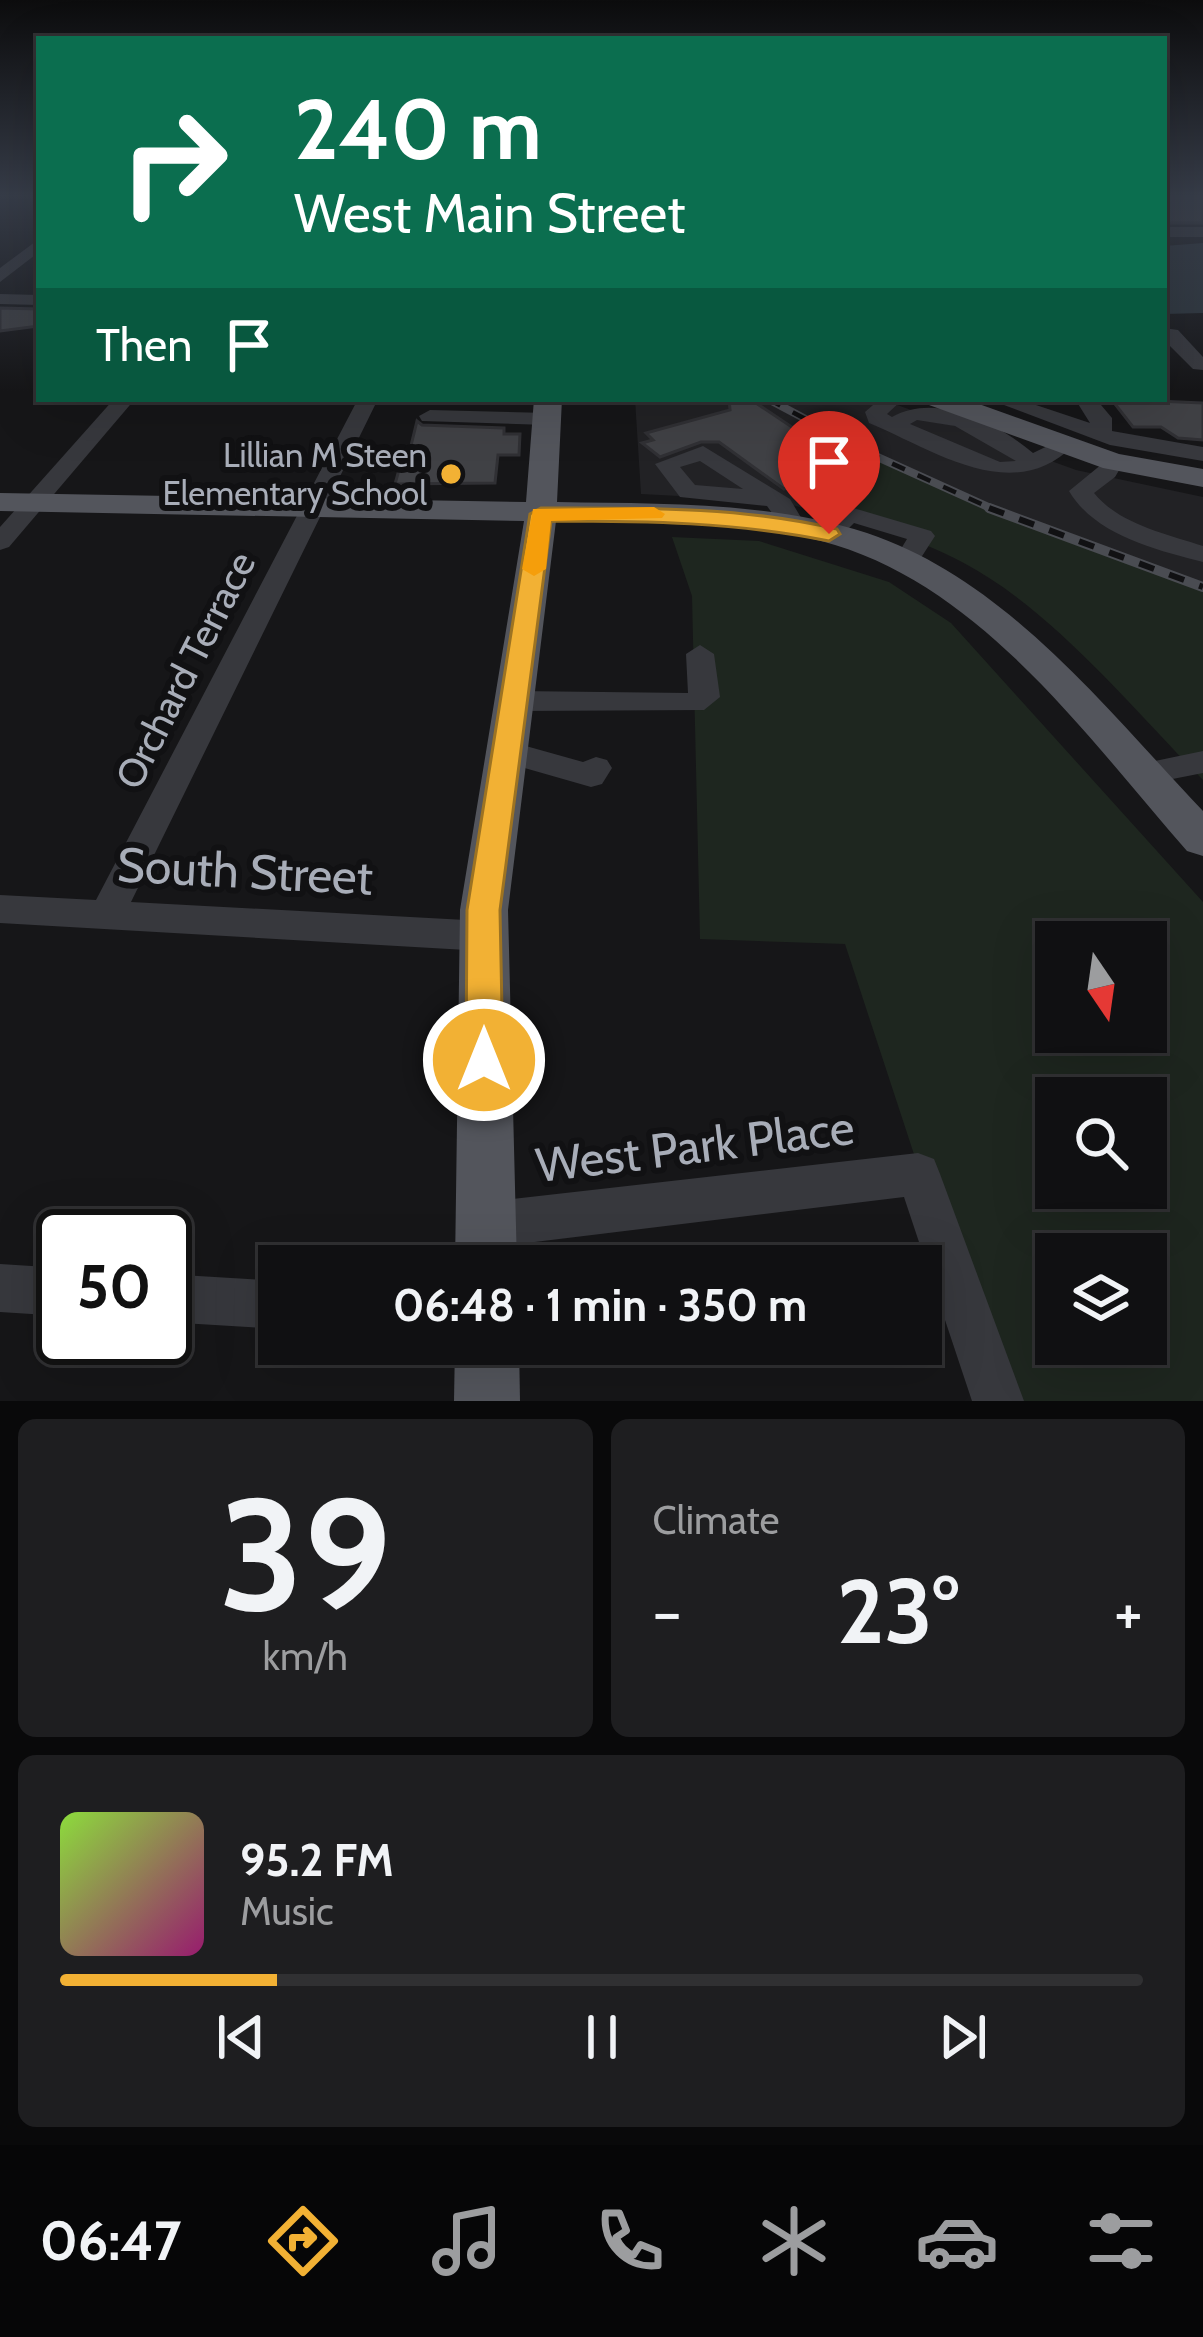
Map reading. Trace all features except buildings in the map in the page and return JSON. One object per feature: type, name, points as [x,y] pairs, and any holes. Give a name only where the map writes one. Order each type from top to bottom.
[{"type":"main road","points":[[947,402],[1062,446],[1107,448],[1203,478]]},
{"type":"main road","points":[[486,1245],[484,936],[541,514],[547,409]]},
{"type":"main road","points":[[0,502],[790,520],[906,562],[989,617],[1203,839]]},
{"type":"main road","points":[[487,1365],[487,1401]]},
{"type":"street","points":[[0,299],[36,301]]},
{"type":"street","points":[[1167,334],[1201,365]]},
{"type":"street","points":[[1167,366],[1201,365]]},
{"type":"street","points":[[0,542],[122,402]]},
{"type":"street","name":"Orchard Terrace","points":[[106,914],[367,402]]},
{"type":"street","points":[[889,402],[875,412],[877,418],[997,469],[1031,464],[1062,446]]},
{"type":"street","points":[[1005,402],[1107,448],[1203,454]]},
{"type":"street","points":[[1088,402],[1101,418],[1107,472],[1081,491],[1086,502],[1114,522],[1203,554]]},
{"type":"street","points":[[430,416],[547,409]]},
{"type":"street","points":[[893,425],[913,414],[930,413],[1002,439],[1023,452],[1031,464]]},
{"type":"street","points":[[965,457],[999,453],[1004,449],[1002,439]]},
{"type":"street","points":[[515,701],[693,703],[705,697],[700,654]]},
{"type":"street","points":[[508,752],[591,776],[596,768]]},
{"type":"street","points":[[1142,774],[1203,762]]},
{"type":"street","name":"South Street","points":[[0,909],[484,936]]},
{"type":"street","name":"West Park Place","points":[[486,1245],[918,1174],[998,1401]]},
{"type":"street","points":[[0,1288],[36,1290]]},
{"type":"street","points":[[192,1300],[258,1304]]},
{"type":"shaded area","points":[[1167,260],[1203,260],[1203,313],[1167,314]]},
{"type":"shaded area","points":[[635,402],[889,402],[1076,470],[1203,497],[1203,584],[1107,554],[885,461],[801,484],[804,508],[776,501],[641,494]]},
{"type":"shaded area","points":[[885,461],[1107,554],[1203,584],[1203,780],[1090,662],[995,582],[924,544],[804,508],[801,484]]},
{"type":"shaded area","points":[[672,537],[759,541],[889,582],[951,623],[1203,902],[1203,1401],[995,1401],[845,944],[700,939],[692,596]]},
{"type":"railway","points":[[774,402],[873,455],[996,511]]},
{"type":"railway","points":[[989,508],[996,511]]},
{"type":"railway","points":[[996,511],[1203,587]]},
{"type":"slow traffic","points":[[534,569],[541,514],[654,514]]},
{"type":"place","name":"Lillian M Steen Elementary School","points":[[451,474]]},
{"type":"route","points":[[484,1060],[484,910],[541,514],[689,514],[764,521],[829,534]]}]
